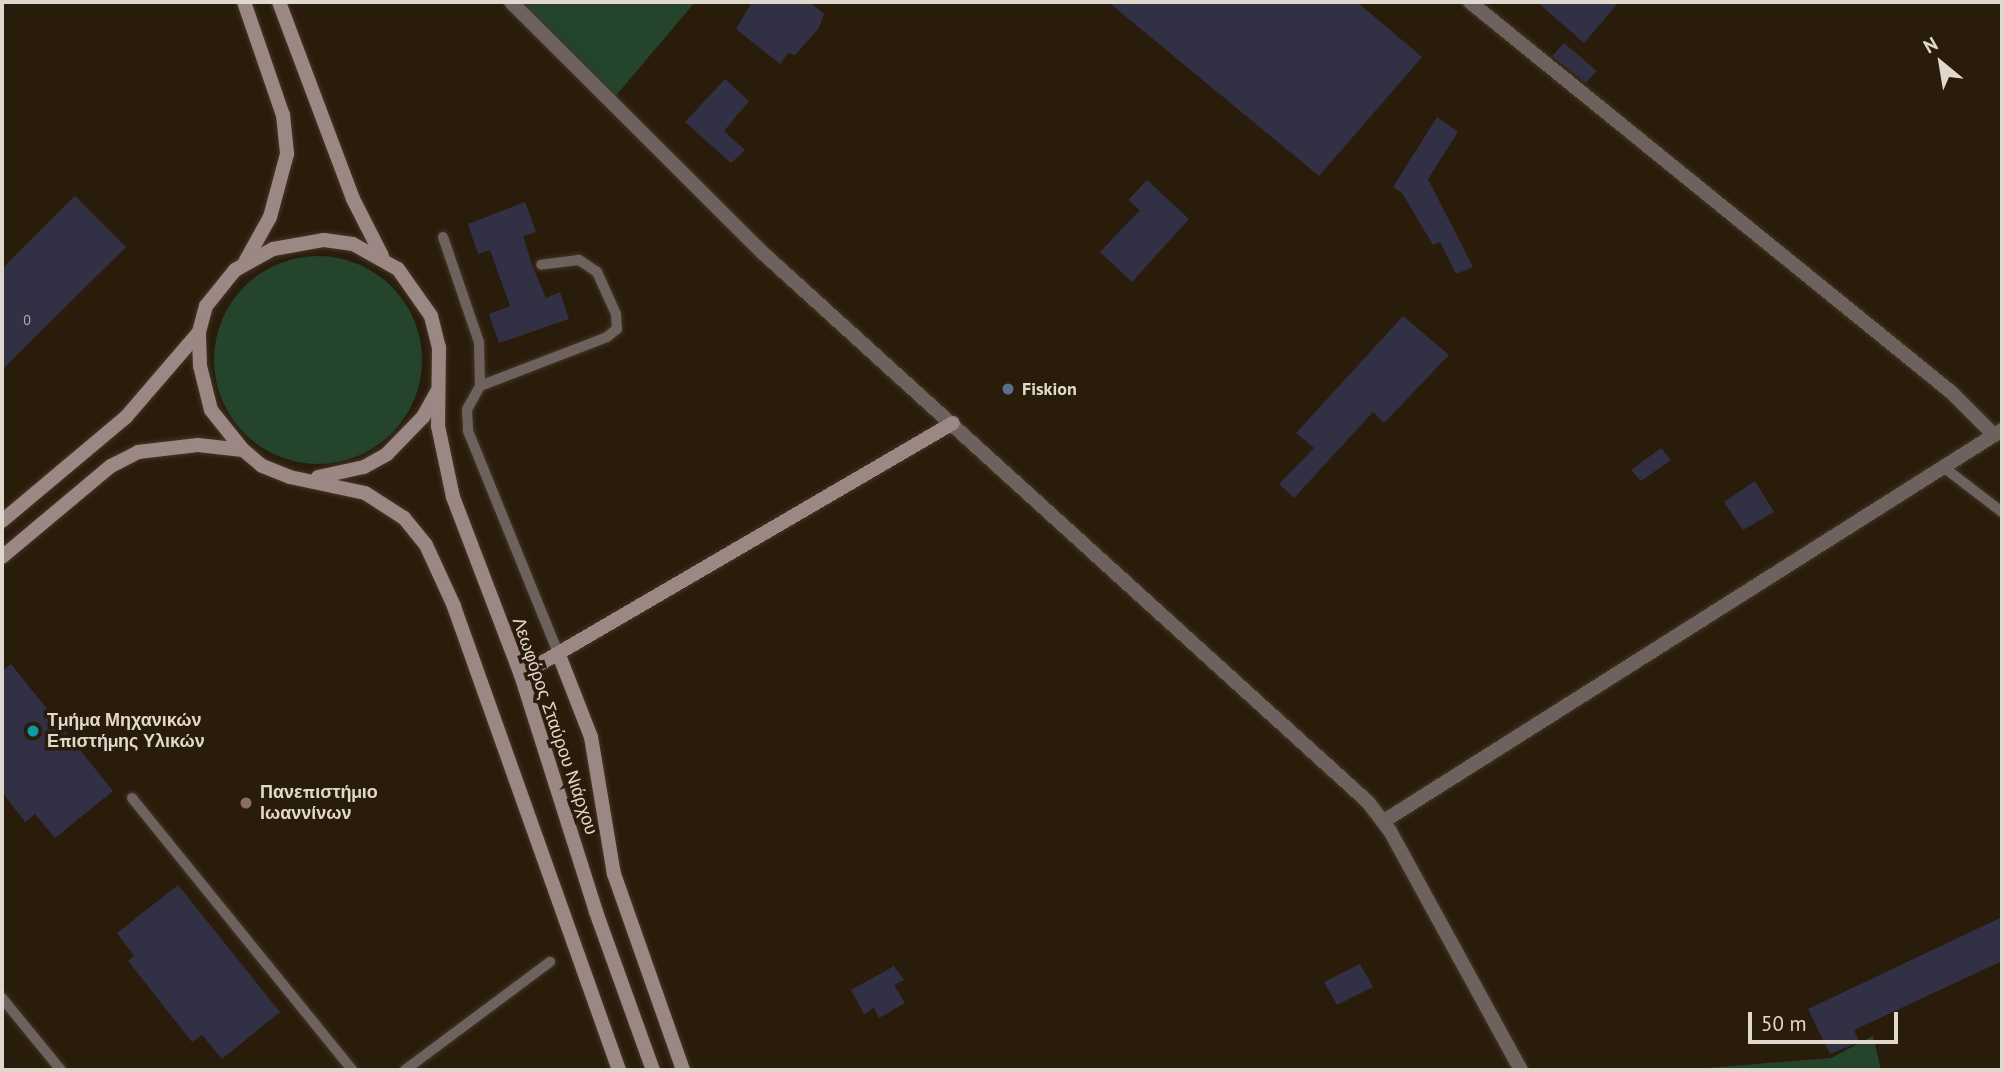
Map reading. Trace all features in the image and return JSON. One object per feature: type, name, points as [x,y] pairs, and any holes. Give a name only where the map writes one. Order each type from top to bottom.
[{"type":"main road","name":"Λεωφόρος Σταύρου Νιάρχου","points":[[244,2],[283,115],[287,154],[270,217],[244,263],[214,293],[199,332],[200,366],[211,410],[243,450],[277,473],[365,493],[404,517],[426,545],[454,606],[619,1070]]},
{"type":"main road","name":"Λεωφόρος Σταύρου Νιάρχου","points":[[281,2],[353,199],[383,257]]},
{"type":"main road","name":"Λεωφόρος Σταύρου Νιάρχου","points":[[244,263],[285,245],[324,240],[353,244],[383,257],[408,278],[431,316],[439,347],[441,445],[453,497],[521,675],[596,912],[653,1070]]},
{"type":"main road","points":[[2,521],[126,417],[199,332]]},
{"type":"main road","name":"Λεωφόρος Σταύρου Νιάρχου","points":[[303,479],[364,467],[387,454],[423,417],[438,390]]},
{"type":"main road","points":[[521,675],[953,423]]},
{"type":"main road","points":[[2,557],[111,467],[138,452],[198,445],[243,450]]},
{"type":"main road","points":[[559,655],[592,737],[614,874],[683,1070]]},
{"type":"street","points":[[512,2],[764,254],[1318,753],[1384,821],[1521,1070]]},
{"type":"street","points":[[1384,821],[1998,432],[1471,2]]},
{"type":"lane","points":[[443,237],[479,342],[480,386],[467,409],[468,431],[559,655]]},
{"type":"lane","points":[[480,386],[607,337],[617,329],[616,314],[597,272],[579,260],[541,265]]},
{"type":"lane","points":[[1942,466],[2002,512]]},
{"type":"lane","points":[[132,797],[352,1070]]},
{"type":"lane","points":[[405,1070],[550,962]]},
{"type":"lane","points":[[2,998],[61,1070]]},
{"type":"green space","points":[[521,2],[695,2],[614,98]]},
{"type":"green space","points":[[318,256],[358,264],[391,287],[414,320],[422,360],[414,400],[391,433],[358,456],[318,464],[278,456],[245,433],[222,400],[214,360],[222,320],[245,287],[278,264]]},
{"type":"green space","points":[[1873,1036],[1881,1070],[1682,1070],[1831,1058]]},
{"type":"building","points":[[752,2],[810,2],[824,14],[819,28],[795,55],[788,53],[780,64],[736,29]]},
{"type":"building","points":[[1108,2],[1357,2],[1422,57],[1319,176]]},
{"type":"building","points":[[1537,2],[1619,2],[1584,43]]},
{"type":"building","points":[[1564,43],[1597,71],[1586,83],[1552,56]]},
{"type":"building","points":[[725,79],[749,101],[724,131],[745,150],[731,163],[685,122]]},
{"type":"building","points":[[1437,117],[1458,132],[1428,179],[1473,267],[1456,274],[1440,242],[1433,245],[1402,193],[1393,187]]},
{"type":"building","points":[[1147,180],[1189,219],[1132,282],[1100,252],[1140,210],[1128,200]]},
{"type":"building","points":[[75,196],[126,247],[2,370],[2,269]]},
{"type":"building","points":[[525,202],[536,232],[523,236],[533,267],[546,298],[560,292],[569,319],[499,343],[489,314],[510,306],[490,250],[478,254],[468,224]]},
{"type":"building","points":[[1403,316],[1449,355],[1384,423],[1373,412],[1294,498],[1279,484],[1314,448],[1296,433]]},
{"type":"building","points":[[1661,448],[1671,460],[1641,481],[1631,470]]},
{"type":"building","points":[[1755,481],[1774,512],[1743,530],[1724,502]]},
{"type":"building","name":"Τμήμα Μηχανικών Επιστήμης Υλικών","points":[[11,664],[113,791],[55,838],[35,814],[25,822],[2,792],[2,671]]},
{"type":"building","points":[[178,885],[280,1012],[222,1059],[202,1035],[192,1042],[128,961],[134,956],[117,933]]},
{"type":"building","points":[[2002,917],[2002,961],[1854,1030],[1859,1042],[1830,1054],[1808,1009]]},
{"type":"building","points":[[1360,964],[1373,987],[1337,1005],[1324,982]]},
{"type":"building","points":[[894,966],[904,980],[894,985],[905,1003],[879,1018],[874,1008],[864,1014],[851,990]]},
{"type":"place","name":"Fiskion","points":[[1008,389]]},
{"type":"place","name":"Τμήμα Μηχανικών Επιστήμης Υλικών","points":[[33,731]]},
{"type":"place","name":"Πανεπιστήμιο Ιωαννίνων","points":[[246,803]]}]
